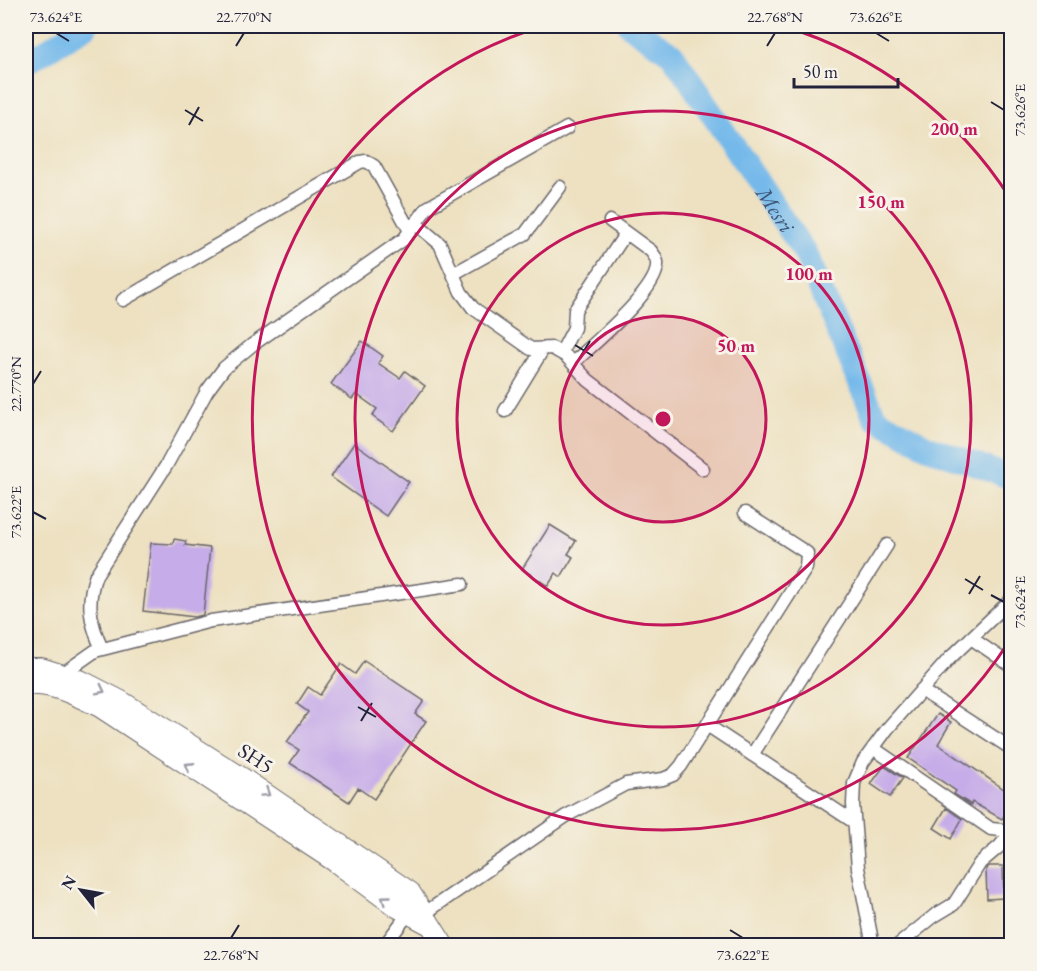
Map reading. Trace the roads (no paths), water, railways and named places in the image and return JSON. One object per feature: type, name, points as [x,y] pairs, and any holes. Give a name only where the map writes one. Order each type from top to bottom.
[{"type":"main road","points":[[26,668],[55,679]]},
{"type":"main road","name":"SH5","points":[[26,685],[55,679],[63,690],[100,707],[426,920]]},
{"type":"street","points":[[102,649],[92,626],[90,613],[90,590],[96,574],[166,466],[207,391],[224,368],[252,345],[374,261],[413,227],[427,208],[567,128]]},
{"type":"street","points":[[123,300],[360,162],[366,161],[374,166],[413,227],[440,244],[461,292],[473,308],[531,349],[552,348],[561,353],[588,380],[703,469]]},
{"type":"street","points":[[453,274],[525,234],[560,187]]},
{"type":"street","points":[[573,363],[632,308],[655,274],[658,264],[655,256],[610,221]]},
{"type":"street","points":[[561,353],[574,328],[575,310],[626,233]]},
{"type":"street","points":[[505,411],[543,349]]},
{"type":"street","points":[[384,945],[426,920],[566,816],[626,784],[673,775],[707,725],[806,567],[809,558],[807,553],[745,513]]},
{"type":"street","points":[[752,755],[886,545]]},
{"type":"street","points":[[55,679],[102,649],[211,621],[462,584]]},
{"type":"street","points":[[873,945],[858,868],[854,822],[854,783],[873,748],[921,690],[1009,601]]},
{"type":"street","points":[[971,638],[1011,666]]},
{"type":"street","points":[[921,690],[1011,749]]},
{"type":"street","points":[[707,725],[854,822]]},
{"type":"street","points":[[873,748],[991,829],[1011,831]]},
{"type":"street","points":[[897,945],[934,916],[954,904],[980,864],[1000,846],[1011,831]]},
{"type":"waterway","name":"Mesri","points":[[26,63],[86,26]]},
{"type":"waterway","name":"Mesri","points":[[630,26],[672,54],[805,253],[875,418],[928,447],[1012,478]]}]
